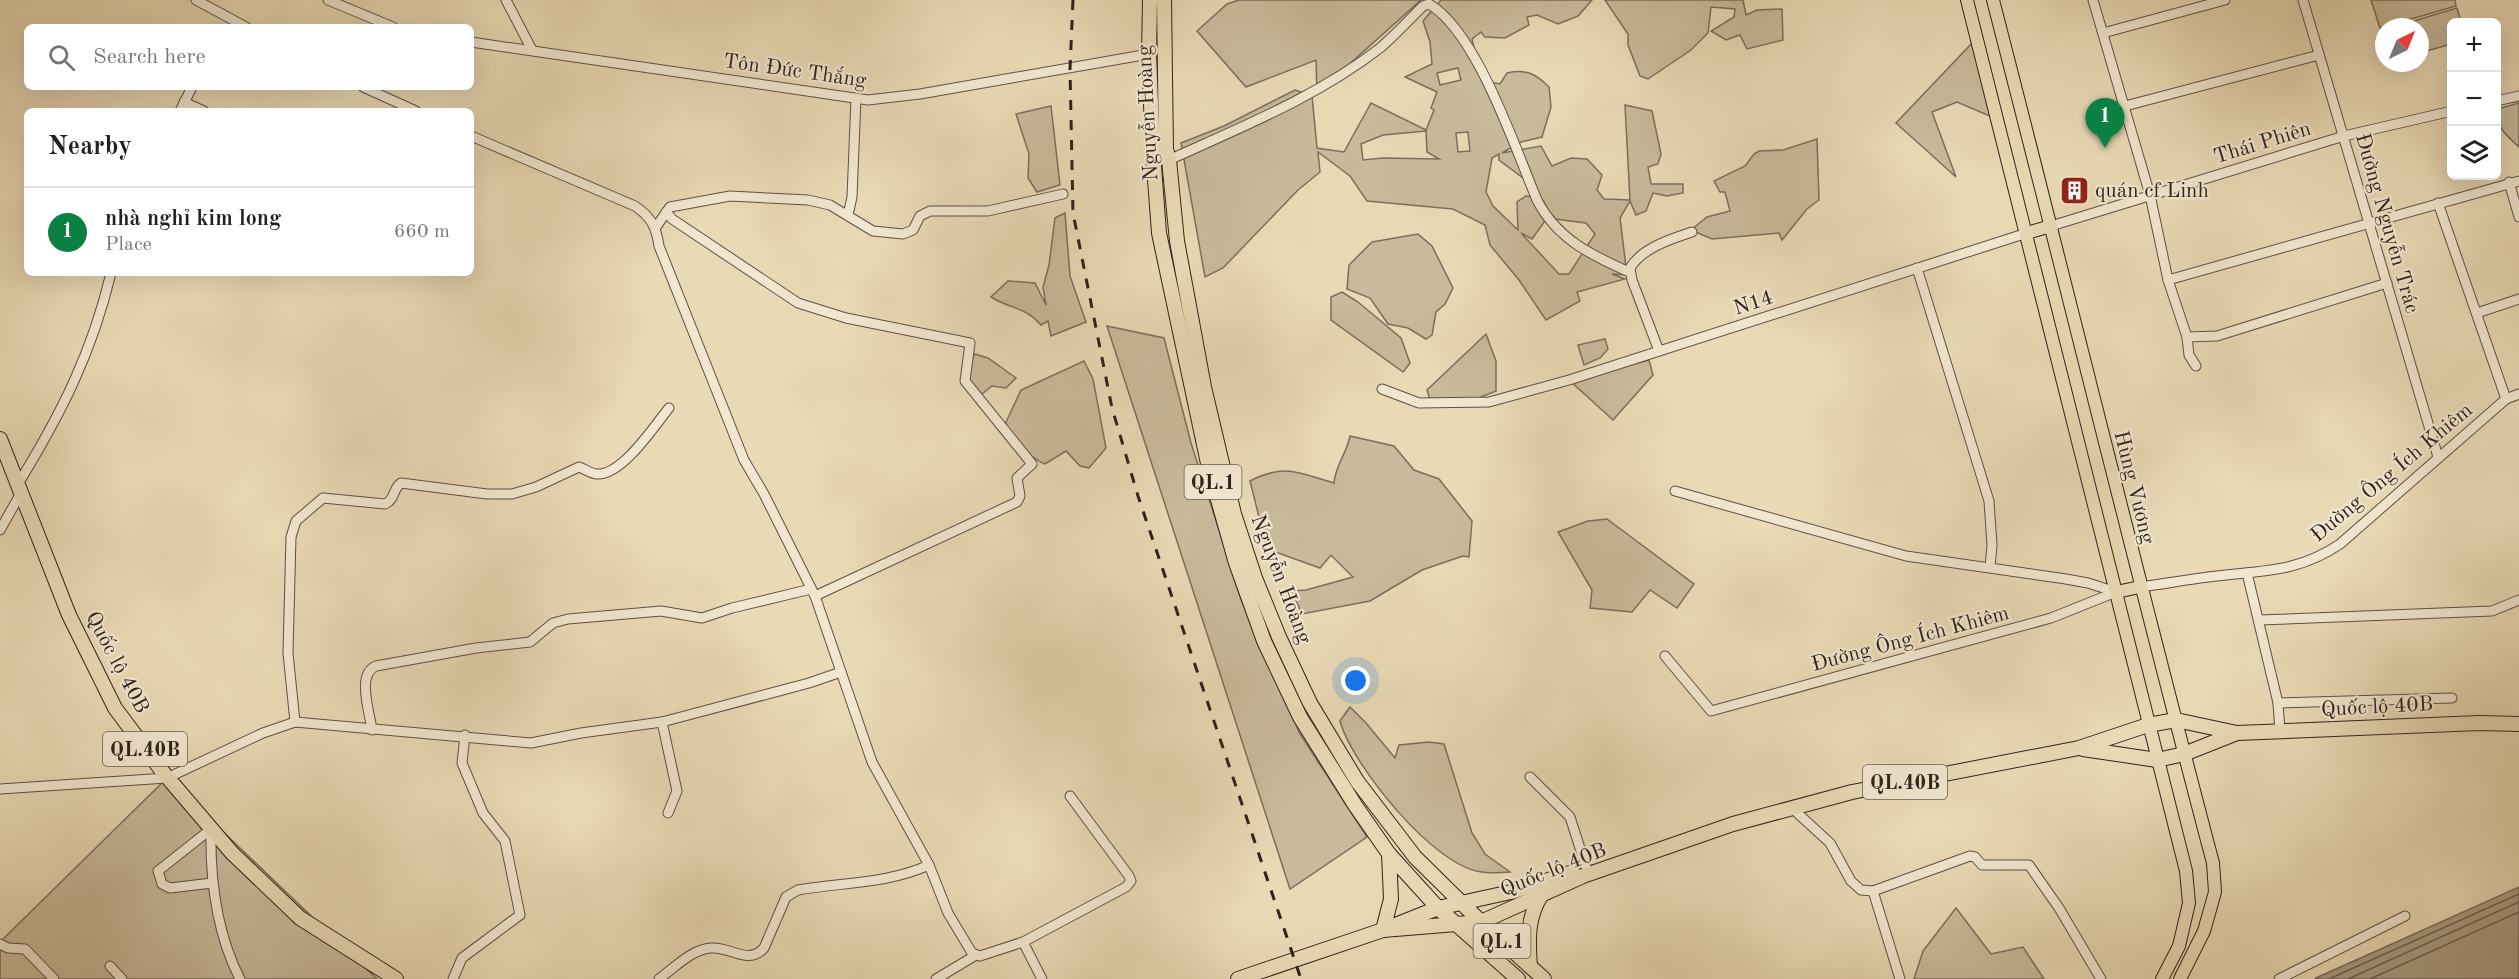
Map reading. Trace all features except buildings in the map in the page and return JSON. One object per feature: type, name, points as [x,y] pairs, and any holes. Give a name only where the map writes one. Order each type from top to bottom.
[{"type":"highway","name":"Nguyễn Hoàng","points":[[1150,0],[1149,54],[1159,233],[1209,468],[1236,563],[1264,641],[1300,717],[1355,805],[1389,854],[1438,908],[1518,979]]},
{"type":"highway","name":"Nguyễn Hoàng","points":[[1164,0],[1166,149],[1177,241],[1204,387],[1234,514],[1255,578],[1310,703],[1357,781],[1415,857],[1481,922],[1544,979]]},
{"type":"highway","name":"Quốc lộ 40B","points":[[0,439],[69,615],[115,708],[167,778],[232,853],[300,918],[396,979]]},
{"type":"highway","points":[[2079,748],[2148,724],[2176,720],[2237,733]]},
{"type":"highway","name":"Quốc lộ 40B","points":[[2237,733],[2479,723],[2519,724]]},
{"type":"highway","points":[[2079,748],[2157,760],[2184,754],[2237,733]]},
{"type":"highway","name":"Quốc lộ 40B","points":[[1383,930],[1481,922],[1583,876],[1733,824],[1852,792],[2079,748]]},
{"type":"highway","name":"Quốc lộ 40B","points":[[1238,979],[1383,930],[1438,908],[1511,892],[1714,824],[1733,824]]},
{"type":"highway","points":[[1383,930],[1391,899],[1389,854]]},
{"type":"highway","points":[[1530,966],[1528,946],[1532,913],[1542,894]]},
{"type":"main road","name":"Hùng Vương","points":[[1966,0],[2027,233],[2186,871],[2189,903],[2179,946],[2162,979]]},
{"type":"main road","name":"Hùng Vương","points":[[1993,0],[2140,587],[2213,862],[2215,892],[2204,931],[2180,979]]},
{"type":"main road","points":[[2027,233],[2051,226]]},
{"type":"main road","points":[[2116,592],[2140,587]]},
{"type":"street","points":[[196,0],[241,24]]},
{"type":"street","points":[[328,0],[386,24]]},
{"type":"street","points":[[506,0],[532,50]]},
{"type":"street","points":[[2093,0],[2126,106],[2150,195],[2168,280],[2187,337],[2189,356],[2196,366]]},
{"type":"street","points":[[2103,33],[2225,0]]},
{"type":"street","name":"Đường Nguyễn Trác","points":[[2303,0],[2438,457]]},
{"type":"street","points":[[1169,160],[1277,111],[1342,73],[1383,45],[1423,6],[1429,4],[1470,48],[1493,94],[1540,206],[1573,244],[1629,272],[1659,351]]},
{"type":"street","points":[[222,24],[226,16]]},
{"type":"street","name":"Tôn Đức Thắng","points":[[474,42],[868,100],[920,94],[1149,54]]},
{"type":"street","points":[[2126,106],[2319,55]]},
{"type":"street","points":[[182,107],[190,90]]},
{"type":"street","points":[[370,90],[409,108]]},
{"type":"street","points":[[2501,100],[2519,96]]},
{"type":"street","points":[[848,215],[852,198],[856,98]]},
{"type":"street","name":"Thái Phiên","points":[[2051,226],[2344,136],[2447,112]]},
{"type":"street","points":[[474,137],[635,206],[647,214],[656,226],[659,246],[744,460],[813,592],[872,762],[929,865],[948,913],[972,953],[980,956],[1023,942],[1126,887],[1131,882],[1129,876],[1070,796]]},
{"type":"street","points":[[2168,280],[2514,181],[2519,217]]},
{"type":"street","points":[[656,226],[669,207],[730,196],[808,200],[830,205],[873,231],[903,234],[913,230],[920,216],[930,211],[988,211],[1063,194]]},
{"type":"street","points":[[2438,203],[2506,399]]},
{"type":"street","points":[[372,730],[366,678],[369,670],[376,666],[476,648],[530,642],[553,623],[568,619],[661,612],[702,618],[732,608],[813,592],[1017,502],[1020,496],[1017,478],[1032,464],[965,381],[970,342],[846,318],[798,303],[672,219],[666,212]]},
{"type":"street","points":[[1629,272],[1635,261],[1657,246],[1692,232]]},
{"type":"street","name":"N14","points":[[1382,389],[1419,403],[1489,402],[1659,351],[2027,233]]},
{"type":"street","points":[[1917,268],[1989,501],[1992,545],[1990,567]]},
{"type":"street","points":[[0,530],[78,376],[104,306],[110,276]]},
{"type":"street","points":[[2187,337],[2217,336],[2387,283]]},
{"type":"street","points":[[2477,313],[2519,299]]},
{"type":"street","name":"Đường Ông Ích Khiêm","points":[[2140,587],[2296,567],[2323,555],[2340,544],[2506,399],[2519,394]]},
{"type":"street","points":[[294,722],[288,653],[291,537],[296,521],[319,500],[328,497],[385,504],[391,500],[401,483],[487,494],[513,494],[536,488],[579,467],[593,474],[605,473],[632,453],[669,408]]},
{"type":"street","points":[[1675,491],[1906,556],[2088,583],[2116,592]]},
{"type":"street","points":[[2247,573],[2278,703],[2280,732]]},
{"type":"street","name":"Đường Ông Ích Khiêm","points":[[1665,656],[1710,711],[2051,618],[2116,592]]},
{"type":"street","points":[[2259,620],[2492,611],[2519,600]]},
{"type":"street","points":[[0,789],[167,778],[263,733],[294,722],[531,742],[662,722],[789,689],[842,672]]},
{"type":"street","points":[[2278,703],[2452,698]]},
{"type":"street","points":[[662,722],[677,791],[668,813]]},
{"type":"street","points":[[453,979],[462,958],[520,915],[505,841],[483,813],[462,763],[465,735]]},
{"type":"street","points":[[1530,777],[1570,817],[1586,867]]},
{"type":"street","points":[[1793,809],[1830,843],[1856,888],[1861,890],[1873,891],[1971,856],[1975,857],[1982,866],[2027,864],[2034,870],[2060,908],[2101,979]]},
{"type":"street","points":[[211,829],[158,871],[162,884],[170,888],[212,883]]},
{"type":"street","points":[[211,829],[212,883],[225,945],[240,979]]},
{"type":"street","points":[[659,979],[693,954],[711,948],[747,956],[759,953],[764,948],[786,897],[798,890],[887,880],[929,865]]},
{"type":"street","points":[[1873,891],[1900,979]]},
{"type":"street","points":[[2279,979],[2405,916]]},
{"type":"street","points":[[1023,942],[1042,979]]},
{"type":"street","points":[[0,944],[8,948],[25,949],[54,979]]},
{"type":"street","points":[[936,979],[976,955]]},
{"type":"street","points":[[110,966],[122,979]]},
{"type":"shaded area","points":[[1239,0],[1421,0],[1317,93],[1316,60],[1246,87],[1197,31],[1227,4]]},
{"type":"shaded area","points":[[1441,0],[1592,0],[1578,16],[1558,24],[1537,15],[1527,17],[1529,25],[1505,38],[1485,37],[1481,32],[1472,39],[1481,80],[1500,84],[1507,73],[1525,72],[1535,75],[1549,87],[1551,107],[1542,137],[1521,142],[1502,153],[1541,146],[1552,166],[1571,158],[1587,159],[1602,175],[1597,190],[1604,199],[1630,200],[1625,105],[1652,111],[1661,154],[1658,164],[1648,167],[1651,184],[1683,184],[1683,193],[1667,196],[1653,193],[1646,211],[1636,215],[1630,201],[1620,218],[1627,275],[1612,274],[1625,279],[1577,292],[1580,301],[1546,320],[1519,280],[1490,245],[1485,225],[1453,209],[1367,201],[1350,176],[1318,152],[1320,172],[1298,190],[1223,268],[1205,277],[1181,143],[1224,126],[1295,90],[1312,96],[1317,148],[1344,152],[1371,103],[1426,130],[1434,110],[1431,108],[1437,92],[1405,77],[1432,64],[1430,42],[1423,21]],"holes":[[[1458,68],[1461,80],[1440,85],[1437,73]],[[1426,131],[1427,152],[1439,159],[1363,160],[1361,144],[1383,135]],[[1468,132],[1470,151],[1458,152],[1456,133]],[[1499,154],[1499,160],[1523,178],[1533,197],[1526,196],[1517,202],[1518,230],[1493,206],[1486,192],[1492,158]],[[1547,218],[1586,223],[1595,234],[1569,274],[1559,274],[1521,233],[1532,239]]]},
{"type":"shaded area","points":[[1605,0],[1743,0],[1746,15],[1757,10],[1782,9],[1783,40],[1747,49],[1740,35],[1726,40],[1711,31],[1734,17],[1735,9],[1711,7],[1708,33],[1691,50],[1648,79],[1640,76],[1628,45],[1628,34]]},
{"type":"shaded area","points":[[2371,0],[2455,0],[2456,6],[2415,18],[2377,18]]},
{"type":"shaded area","points":[[2457,8],[2460,18],[2447,18],[2447,45],[2429,50],[2429,18],[2424,18]]},
{"type":"shaded area","points":[[1973,42],[1992,117],[1957,102],[1932,112],[1956,177],[1896,123]]},
{"type":"shaded area","points":[[2519,103],[2519,147],[2501,128],[2501,108]]},
{"type":"shaded area","points":[[1051,106],[1060,185],[1037,192],[1028,178],[1029,154],[1016,114]]},
{"type":"shaded area","points":[[1817,139],[1819,200],[1807,209],[1782,240],[1779,233],[1712,239],[1691,230],[1707,217],[1730,211],[1725,192],[1720,192],[1714,181],[1745,166],[1759,151],[1783,150]]},
{"type":"shaded area","points":[[1065,213],[1070,276],[1086,322],[1051,336],[1048,321],[1041,325],[1024,311],[991,297],[1008,281],[1035,283],[1046,305],[1043,287],[1049,265],[1055,218]]},
{"type":"shaded area","points":[[1418,234],[1432,246],[1453,288],[1445,304],[1436,312],[1432,335],[1426,339],[1408,328],[1388,324],[1370,298],[1347,289],[1349,265],[1372,242]]},
{"type":"shaded area","points":[[1342,292],[1358,302],[1401,338],[1410,363],[1403,372],[1331,320],[1331,297]]},
{"type":"shaded area","points":[[1107,326],[1164,338],[1191,443],[1241,599],[1300,734],[1367,837],[1290,889]]},
{"type":"shaded area","points":[[1486,334],[1496,361],[1496,391],[1469,402],[1432,406],[1427,390]]},
{"type":"shaded area","points":[[1605,339],[1608,349],[1600,358],[1584,365],[1578,345]]},
{"type":"shaded area","points":[[975,354],[988,358],[1016,378],[1006,388],[992,386],[982,394],[967,385],[970,360]]},
{"type":"shaded area","points":[[1649,360],[1653,375],[1613,420],[1569,380],[1627,361],[1631,365]]},
{"type":"shaded area","points":[[1084,361],[1093,379],[1106,448],[1089,468],[1080,466],[1066,451],[1045,464],[1008,437],[1006,422],[1021,390]]},
{"type":"shaded area","points":[[1350,436],[1394,446],[1414,470],[1439,479],[1472,521],[1469,557],[1463,556],[1422,570],[1370,601],[1302,614],[1292,591],[1306,590],[1353,577],[1331,555],[1320,568],[1267,549],[1250,481],[1273,472],[1283,471],[1301,473],[1334,483],[1336,471]]},
{"type":"shaded area","points":[[1607,519],[1694,584],[1677,608],[1650,590],[1632,612],[1590,608],[1592,590],[1558,532],[1588,521]]},
{"type":"shaded area","points":[[1350,707],[1395,758],[1399,745],[1429,742],[1444,744],[1472,833],[1485,854],[1510,872],[1485,873],[1463,866],[1419,834],[1378,787],[1348,740],[1340,721]]},
{"type":"shaded area","points":[[167,778],[377,979],[0,979],[0,942]]},
{"type":"shaded area","points":[[1956,908],[1991,954],[2023,947],[2044,979],[1914,979],[1923,951]]},
{"type":"water","points":[[2519,887],[2519,979],[2315,979],[2316,978]]},
{"type":"railway","points":[[1073,0],[1070,69],[1073,213],[1112,408],[1138,496],[1301,979]]},
{"type":"place","name":"nhà nghỉ kim long","points":[[2105,148]]},
{"type":"place","name":"quán cf Linh","points":[[2074,190]]}]
